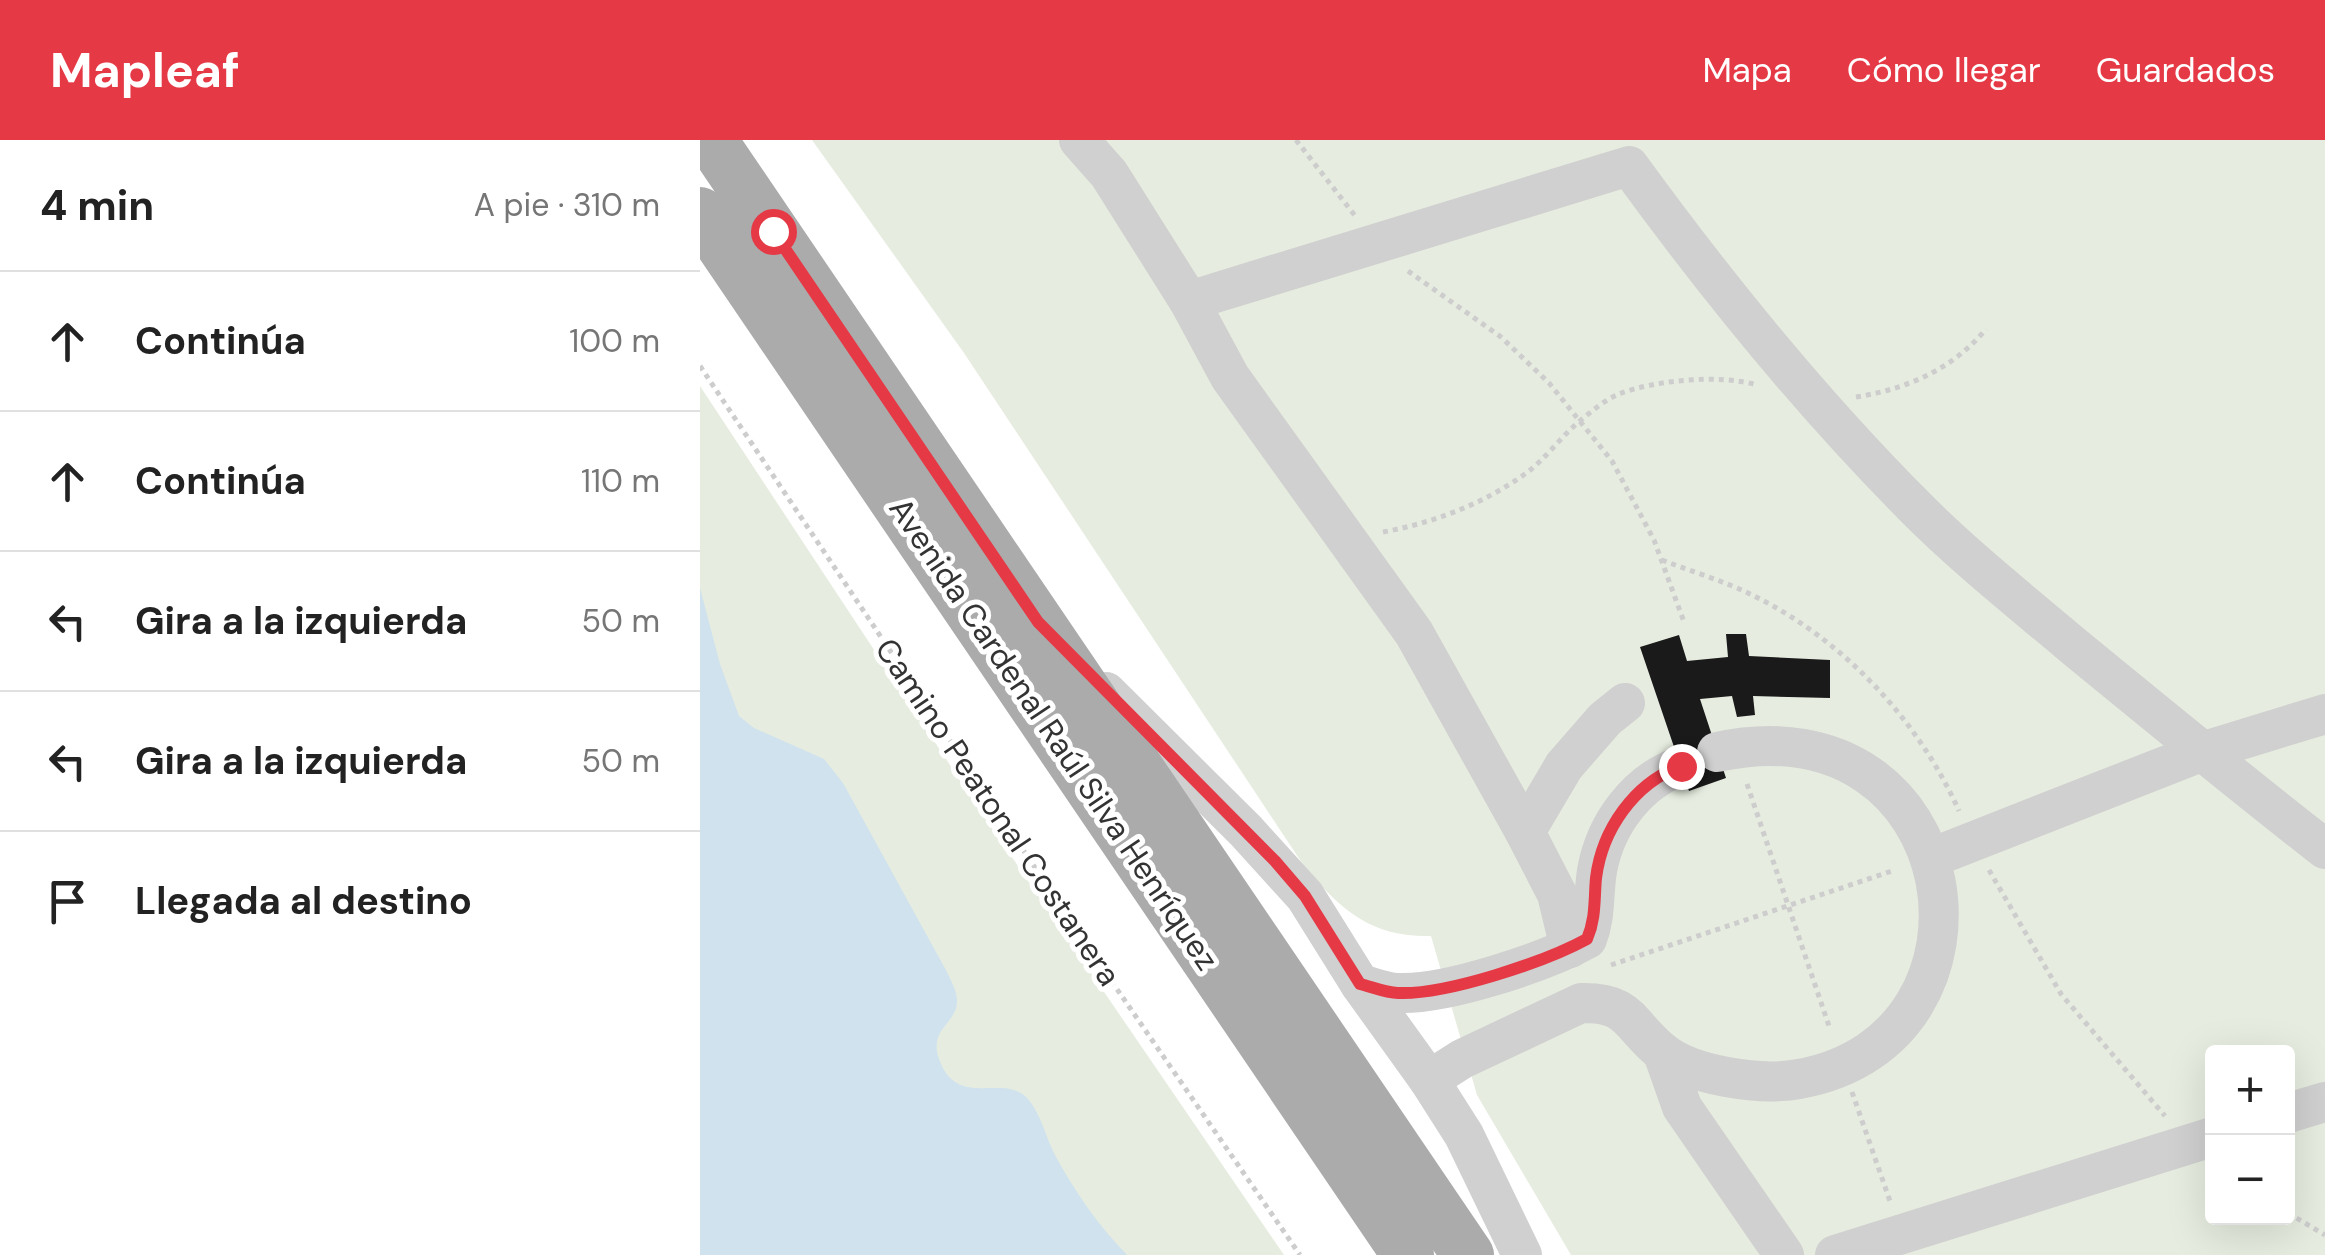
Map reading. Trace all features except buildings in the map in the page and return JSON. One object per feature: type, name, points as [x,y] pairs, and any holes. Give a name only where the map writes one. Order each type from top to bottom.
[{"type":"main road","name":"Avenida Cardenal Raúl Silva Henríquez","points":[[711,140],[1468,1255]]},
{"type":"main road","name":"Avenida Cardenal Raúl Silva Henríquez","points":[[700,212],[1408,1255]]},
{"type":"lane","points":[[1079,140],[1109,174],[1189,301],[1230,377],[1414,634],[1557,894],[1570,948]]},
{"type":"lane","points":[[1189,301],[1378,243],[1622,153],[1698,260],[1814,400],[1931,522],[2201,752],[2325,849]]},
{"type":"lane","points":[[1038,622],[1305,896],[1542,1255]]},
{"type":"lane","points":[[1525,832],[1564,766],[1624,703]]},
{"type":"lane","points":[[1931,858],[2201,752],[2325,714]]},
{"type":"lane","points":[[1360,984],[1398,993],[1436,989],[1514,968],[1587,939],[1601,854],[1616,819],[1642,790],[1666,772],[1711,755],[1772,744],[1798,746],[1844,761],[1882,785],[1900,803],[1920,834],[1937,881],[1940,918],[1936,949],[1917,998],[1886,1037],[1843,1065],[1799,1079],[1772,1082],[1695,1071],[1663,1053],[1623,1010],[1581,1003],[1462,1059],[1429,1080]]},
{"type":"lane","points":[[1663,1053],[1682,1107],[1784,1255]]},
{"type":"lane","points":[[2295,1111],[2325,1102]]},
{"type":"lane","points":[[1464,1135],[1522,1255]]},
{"type":"lane","points":[[1836,1255],[2205,1139]]},
{"type":"path","points":[[1296,140],[1378,243],[1412,274],[1501,338],[1549,383],[1612,461],[1654,540],[1684,622]]},
{"type":"path","points":[[1345,538],[1412,527],[1483,500],[1529,471],[1579,421],[1618,394],[1688,380],[1748,382],[1795,398],[1814,400],[1874,394],[1914,383],[1968,350],[1986,329]]},
{"type":"path","name":"Camino Peatonal Costanera","points":[[700,366],[1300,1255]]},
{"type":"path","points":[[1711,755],[1787,906],[1903,1234]]},
{"type":"path","points":[[1608,966],[1931,858]]},
{"type":"path","points":[[2295,1217],[2325,1235]]},
{"type":"shaded area","points":[[812,140],[2325,140],[2325,1255],[1571,1255],[1477,1095],[1431,936],[1392,932],[1362,920],[1308,872],[964,353]]},
{"type":"shaded area","points":[[700,386],[981,812],[1284,1255],[700,1255]]},
{"type":"water","points":[[700,588],[720,664],[739,716],[754,728],[824,759],[843,783],[947,972],[955,990],[956,1009],[939,1035],[937,1052],[949,1077],[971,1088],[1008,1089],[1028,1099],[1071,1182],[1127,1255],[700,1255]]},
{"type":"route","points":[[773,231],[1038,622],[1275,861],[1305,896],[1360,984],[1398,993],[1436,989],[1514,968],[1587,939],[1596,906],[1596,874],[1616,819],[1642,790],[1681,766]]}]
